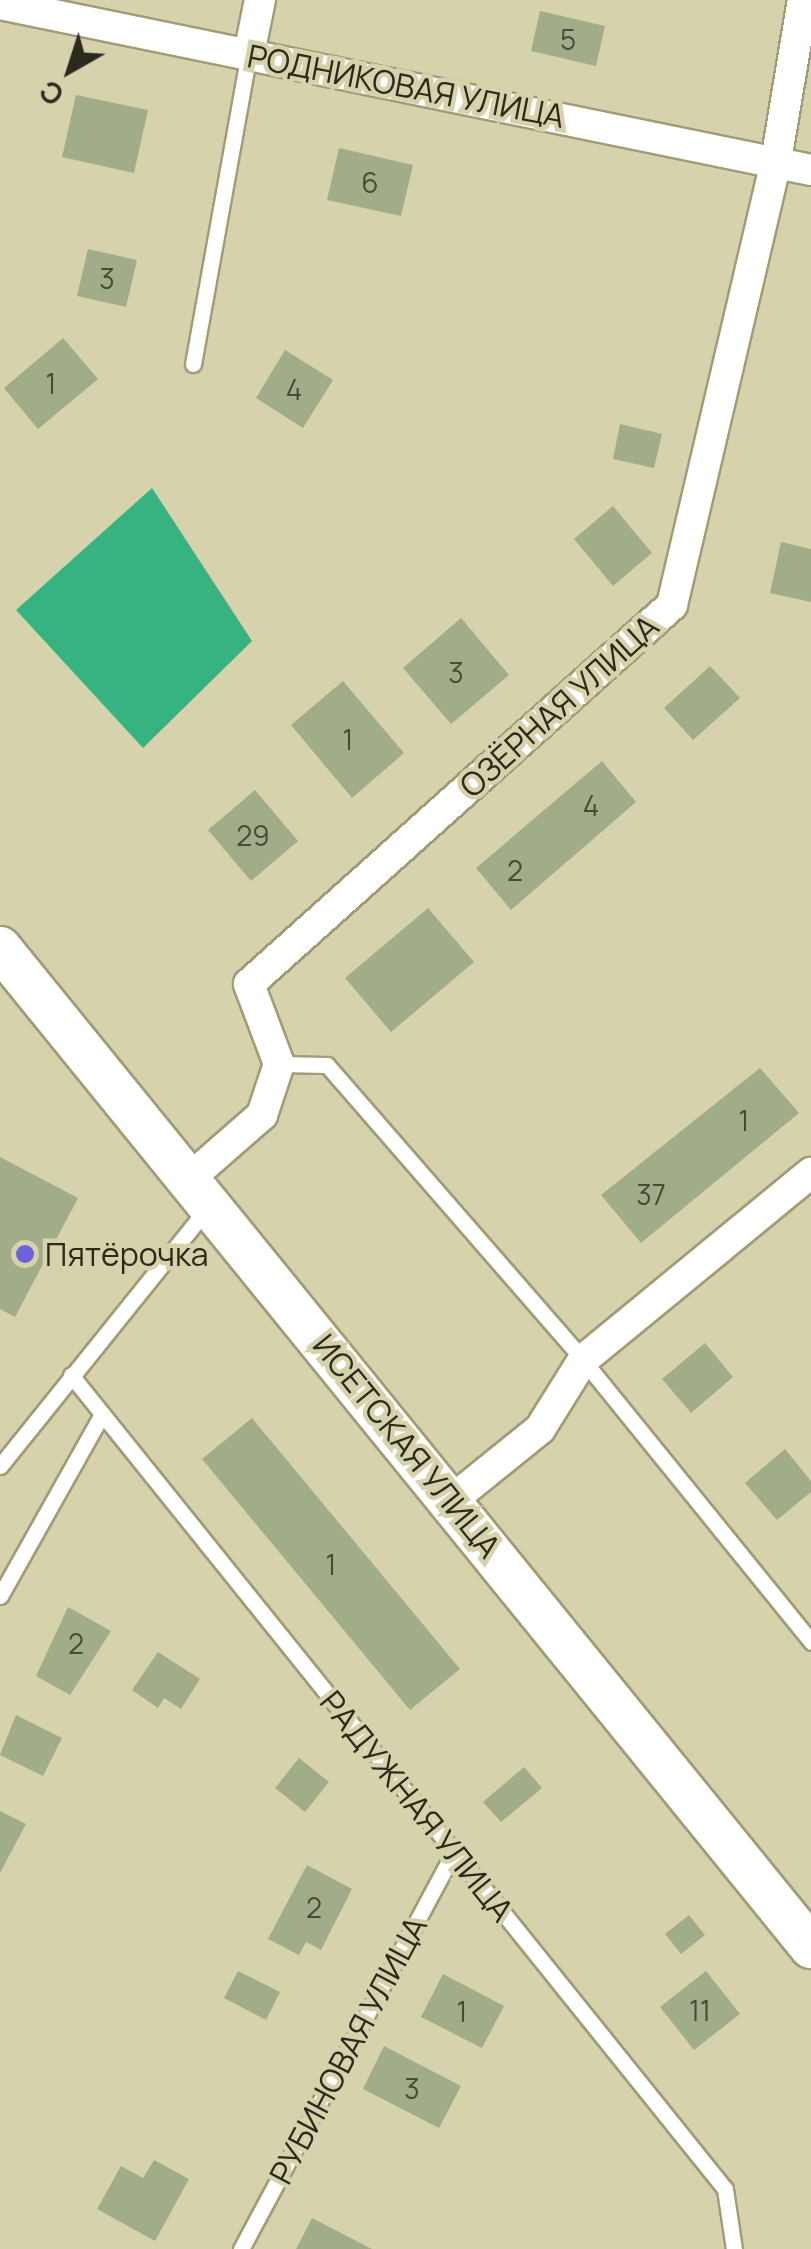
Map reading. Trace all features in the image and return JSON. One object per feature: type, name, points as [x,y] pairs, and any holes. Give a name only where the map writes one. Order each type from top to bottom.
[{"type":"main road","name":"ИСЕТСКАЯ УЛИЦА","points":[[0,948],[452,1500],[811,1948]]},
{"type":"street","points":[[249,54],[260,0]]},
{"type":"street","name":"ОЗЁРНАЯ УЛИЦА","points":[[278,1064],[250,984],[672,605],[776,161],[804,0]]},
{"type":"street","name":"РОДНИКОВАЯ УЛИЦА","points":[[0,4],[811,170]]},
{"type":"street","points":[[200,1191],[262,1115],[278,1064]]},
{"type":"street","points":[[452,1500],[540,1429],[583,1360],[811,1173]]},
{"type":"lane","points":[[193,364],[249,54]]},
{"type":"lane","points":[[278,1064],[327,1065],[583,1360],[811,1642]]},
{"type":"lane","points":[[0,1466],[71,1376],[200,1191]]},
{"type":"lane","name":"РАДУЖНАЯ УЛИЦА","points":[[71,1376],[725,2189],[734,2249]]},
{"type":"lane","points":[[0,1596],[102,1414]]},
{"type":"lane","name":"РУБИНОВАЯ УЛИЦА","points":[[241,2249],[454,1852]]},
{"type":"shaded area","points":[[152,488],[252,641],[143,748],[16,610]]},
{"type":"building","points":[[540,11],[605,26],[596,66],[531,51]]},
{"type":"building","points":[[76,95],[148,110],[134,173],[62,157]]},
{"type":"building","points":[[339,148],[413,165],[401,216],[327,200]]},
{"type":"building","points":[[88,249],[137,260],[126,307],[77,296]]},
{"type":"building","points":[[63,338],[98,379],[38,429],[4,388]]},
{"type":"building","points":[[285,350],[333,380],[303,428],[256,398]]},
{"type":"building","points":[[620,424],[662,434],[654,468],[613,459]]},
{"type":"building","points":[[613,506],[652,553],[613,586],[574,539]]},
{"type":"building","points":[[781,542],[811,549],[811,602],[770,593]]},
{"type":"building","points":[[461,618],[509,675],[451,724],[403,668]]},
{"type":"building","points":[[710,666],[740,698],[693,740],[664,708]]},
{"type":"building","points":[[343,681],[404,753],[352,798],[291,725]]},
{"type":"building","points":[[602,761],[636,802],[511,910],[476,868]]},
{"type":"building","points":[[255,790],[298,841],[251,881],[208,830]]},
{"type":"building","points":[[428,908],[474,962],[391,1032],[345,978]]},
{"type":"building","points":[[760,1068],[799,1113],[641,1243],[601,1195]]},
{"type":"building","name":"Пятёрочка","points":[[0,1157],[78,1198],[15,1317],[0,1309]]},
{"type":"building","points":[[705,1343],[733,1377],[691,1413],[662,1379]]},
{"type":"building","points":[[252,1418],[460,1669],[410,1710],[202,1459]]},
{"type":"building","points":[[785,1449],[811,1481],[811,1492],[777,1520],[745,1483]]},
{"type":"building","points":[[68,1607],[111,1631],[70,1695],[36,1676]]},
{"type":"building","points":[[158,1652],[200,1679],[181,1709],[164,1698],[158,1708],[132,1690]]},
{"type":"building","points":[[16,1715],[62,1738],[43,1776],[0,1755]]},
{"type":"building","points":[[299,1758],[329,1782],[305,1812],[275,1788]]},
{"type":"building","points":[[524,1767],[542,1788],[501,1822],[483,1802]]},
{"type":"building","points":[[0,1811],[26,1824],[0,1873]]},
{"type":"building","points":[[307,1865],[352,1889],[321,1950],[306,1942],[299,1955],[268,1939]]},
{"type":"building","points":[[689,1915],[705,1935],[681,1954],[665,1934]]},
{"type":"building","points":[[238,1971],[280,1992],[266,2020],[224,1998]]},
{"type":"building","points":[[706,1971],[740,2014],[694,2050],[660,2007]]},
{"type":"building","points":[[443,1974],[504,2006],[482,2048],[421,2017]]},
{"type":"building","points":[[384,2046],[461,2086],[439,2128],[363,2089]]},
{"type":"building","points":[[154,2160],[189,2179],[155,2241],[97,2209],[121,2166],[143,2178]]},
{"type":"building","points":[[312,2218],[372,2249],[296,2249]]},
{"type":"place","name":"Пятёрочка","points":[[25,1254]]}]
